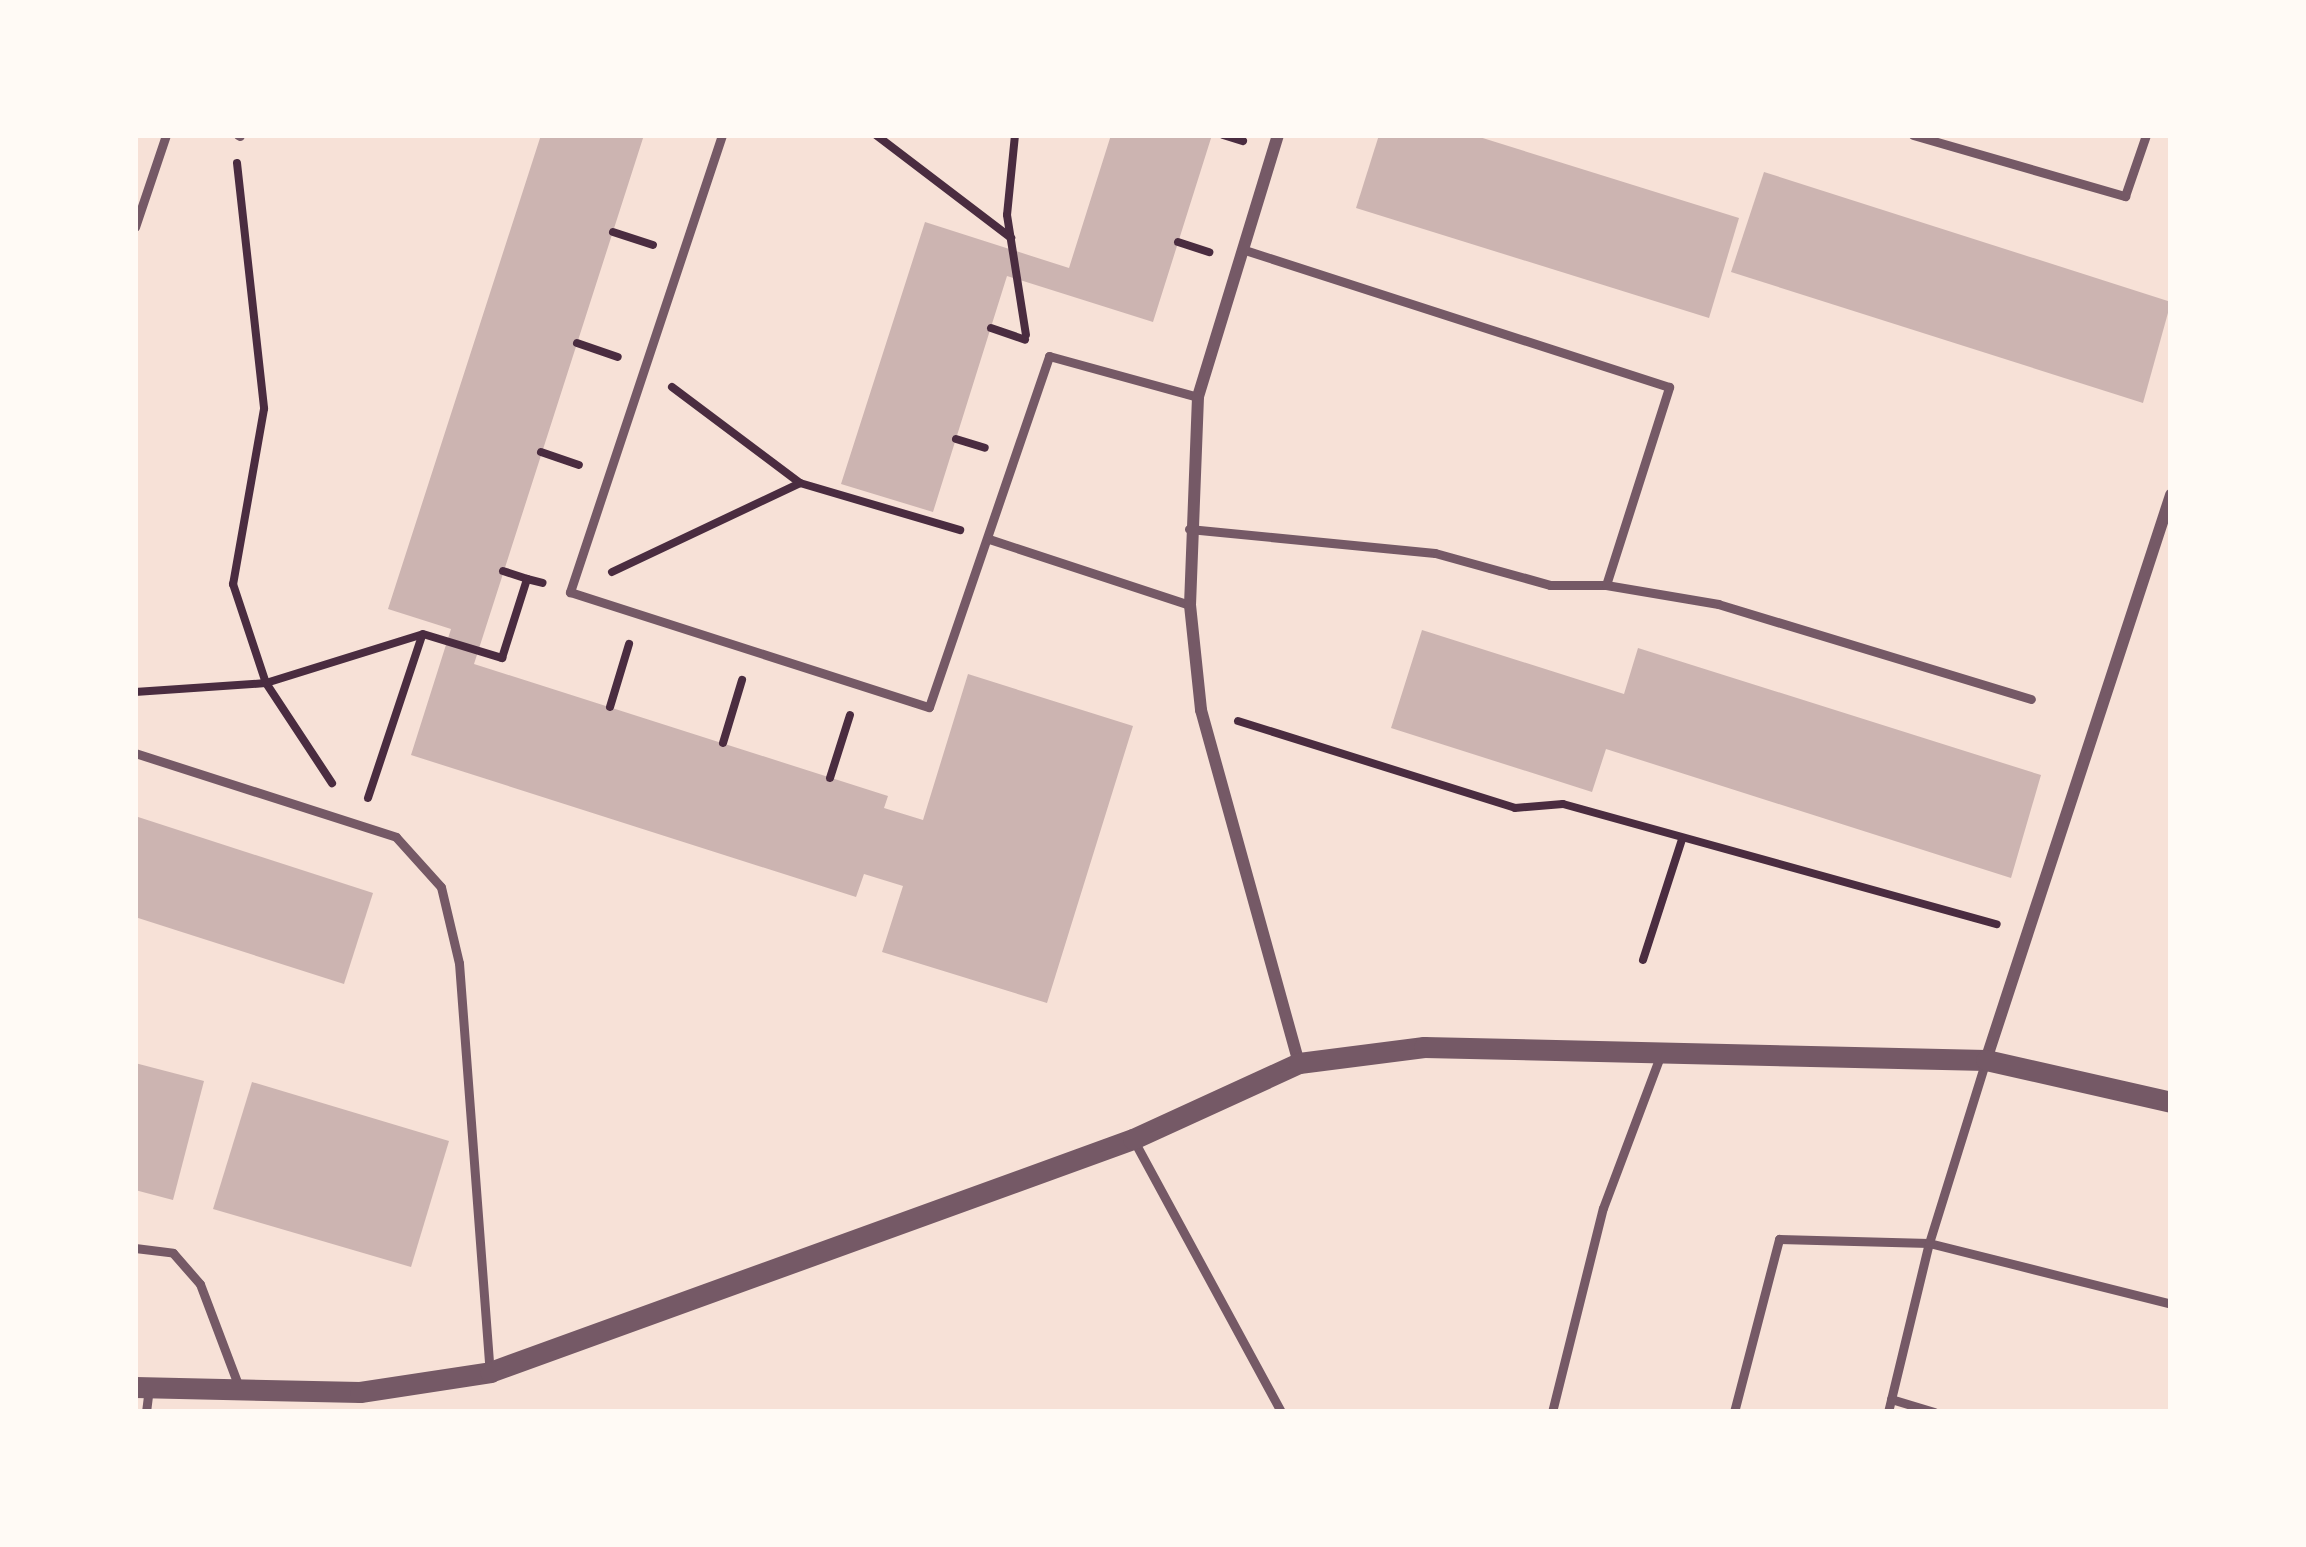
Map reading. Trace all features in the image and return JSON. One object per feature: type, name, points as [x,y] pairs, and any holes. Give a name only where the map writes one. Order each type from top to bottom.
[{"type":"street","points":[[1278,135],[1198,397],[1189,529],[1190,605],[1201,710],[1299,1063]]},
{"type":"street","points":[[1985,1060],[2171,496]]},
{"type":"street","points":[[143,1396],[241,1390],[361,1402],[490,1372],[1133,1139],[1299,1063],[1424,1047],[1985,1060],[2171,1102]]},
{"type":"lane","points":[[135,227],[166,135]]},
{"type":"lane","points":[[722,135],[570,592],[928,707],[1048,356],[1198,397]]},
{"type":"lane","points":[[1913,135],[2125,196],[2146,135]]},
{"type":"lane","points":[[1242,249],[1669,387],[1606,585]]},
{"type":"lane","points":[[1189,529],[1435,553],[1550,585],[1606,585],[1718,604],[2031,699]]},
{"type":"lane","points":[[989,539],[1190,605]]},
{"type":"lane","points":[[135,753],[359,825],[416,849],[450,912],[490,1372]]},
{"type":"lane","points":[[1552,1412],[1603,1208],[1662,1049]]},
{"type":"lane","points":[[1888,1412],[1929,1244],[1985,1060]]},
{"type":"lane","points":[[1133,1139],[1281,1412]]},
{"type":"lane","points":[[1734,1412],[1779,1239],[1929,1244],[2171,1304]]},
{"type":"lane","points":[[135,1248],[173,1253],[200,1285],[241,1390]]},
{"type":"lane","points":[[1891,1399],[1934,1412]]},
{"type":"path","points":[[239,135],[234,186],[264,409],[232,584],[266,683],[359,825]]},
{"type":"path","points":[[876,135],[1012,239]]},
{"type":"path","points":[[1015,135],[1012,239],[1027,340]]},
{"type":"path","points":[[991,328],[1027,340],[1048,356]]},
{"type":"path","points":[[644,365],[800,484],[989,539]]},
{"type":"path","points":[[503,571],[570,592],[800,484]]},
{"type":"path","points":[[135,692],[266,683],[423,634],[502,658],[527,579]]},
{"type":"path","points":[[610,707],[639,614]]},
{"type":"path","points":[[359,825],[423,634]]},
{"type":"path","points":[[723,743],[752,650]]},
{"type":"path","points":[[830,778],[859,685]]},
{"type":"path","points":[[1201,710],[1515,808],[1564,804],[1954,911]]},
{"type":"path","points":[[1642,960],[1682,839]]},
{"type":"building","points":[[541,135],[644,135],[474,664],[888,796],[884,808],[923,820],[968,674],[1133,726],[1047,1003],[882,952],[903,886],[864,874],[856,897],[411,755],[451,629],[388,609]]},
{"type":"building","points":[[1111,135],[1212,135],[1153,322],[1007,276],[933,512],[841,484],[925,222],[1069,268]]},
{"type":"building","points":[[1379,135],[1473,135],[1739,218],[1709,318],[1356,208]]},
{"type":"building","points":[[1764,172],[2171,302],[2143,403],[1731,272]]},
{"type":"building","points":[[1422,630],[1624,694],[1638,648],[2041,775],[2011,878],[1606,749],[1592,792],[1391,728]]},
{"type":"building","points":[[135,816],[373,893],[344,984],[135,917]]},
{"type":"building","points":[[135,1063],[204,1081],[173,1200],[135,1190]]},
{"type":"building","points":[[252,1082],[449,1141],[411,1267],[213,1209]]}]
